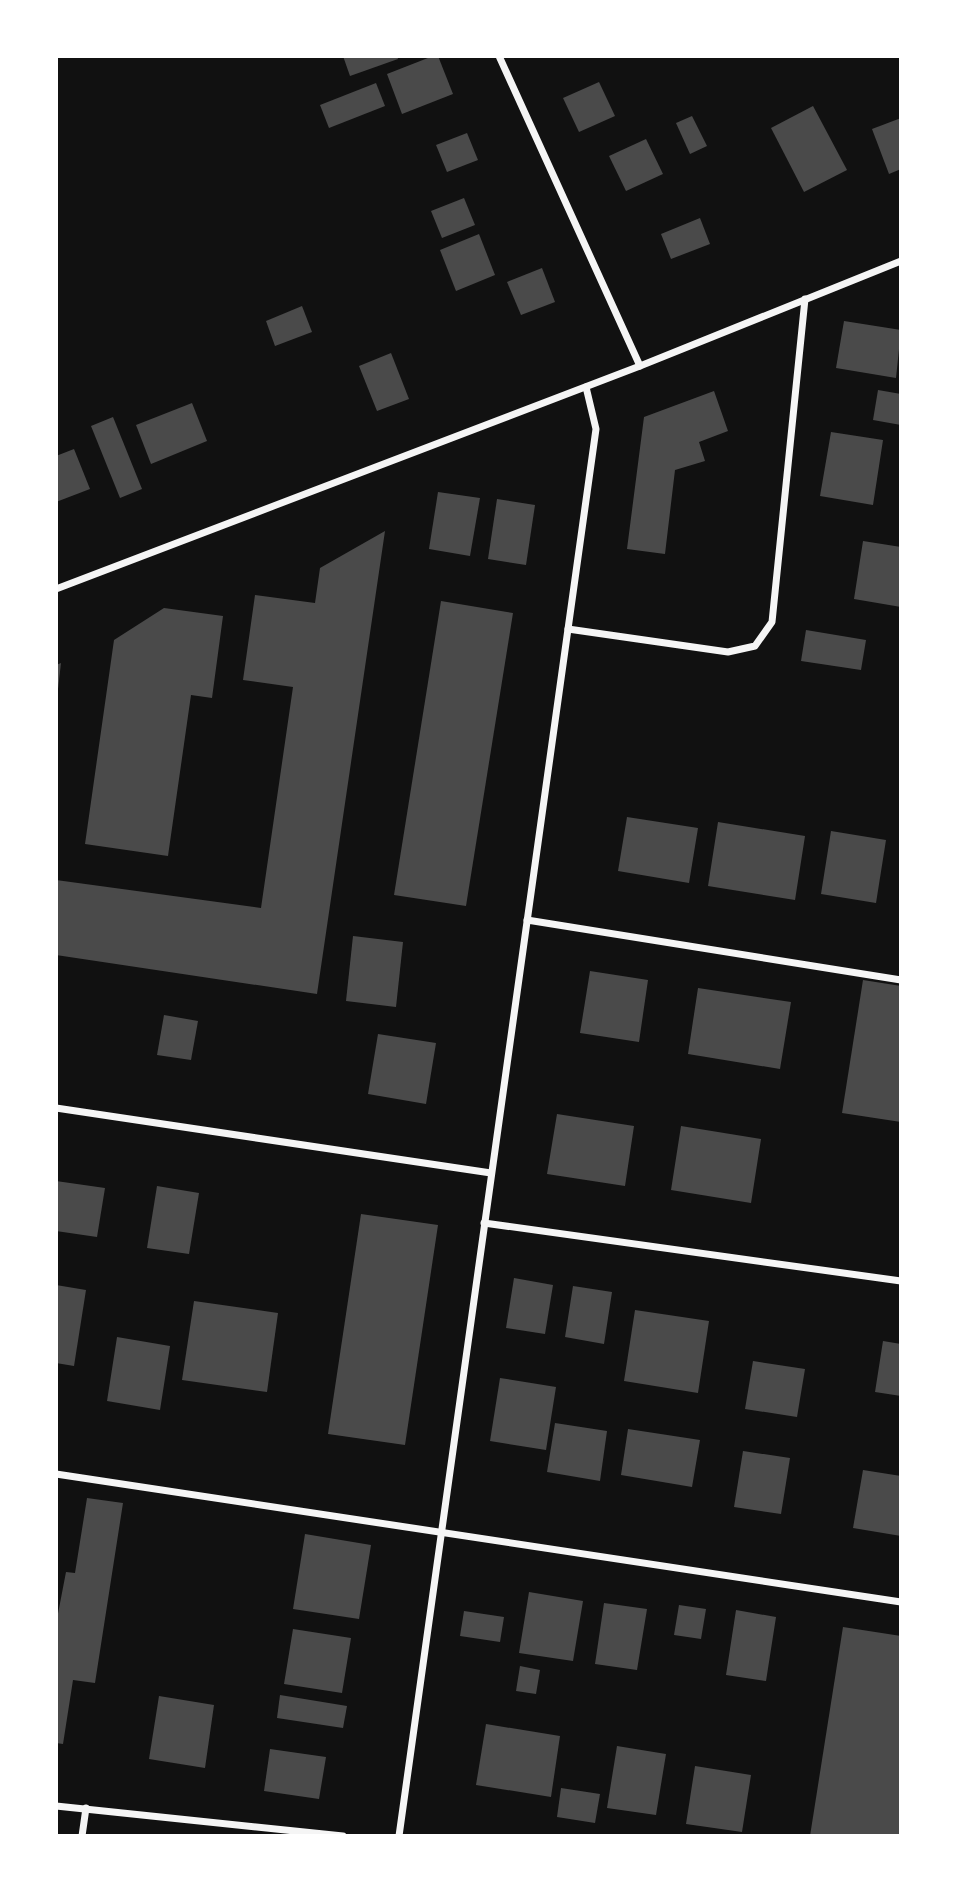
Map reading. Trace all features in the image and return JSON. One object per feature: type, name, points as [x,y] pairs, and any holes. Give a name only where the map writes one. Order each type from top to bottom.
[{"type":"street","points":[[499,56],[640,366]]},
{"type":"street","points":[[56,589],[586,387],[901,261]]},
{"type":"street","points":[[568,629],[728,652],[755,646],[766,631],[772,622],[805,299]]},
{"type":"street","points":[[399,1836],[597,429],[586,387]]},
{"type":"street","points":[[527,920],[901,980]]},
{"type":"street","points":[[56,1108],[492,1173]]},
{"type":"street","points":[[484,1223],[901,1281]]},
{"type":"street","points":[[56,1474],[441,1530],[901,1602]]},
{"type":"street","points":[[56,1806],[343,1836]]},
{"type":"street","points":[[82,1836],[86,1808]]},
{"type":"building","points":[[343,56],[397,56],[398,59],[350,76]]},
{"type":"building","points":[[438,56],[453,94],[402,114],[387,74]]},
{"type":"building","points":[[599,82],[615,116],[579,132],[563,98]]},
{"type":"building","points":[[376,83],[385,106],[329,128],[320,105]]},
{"type":"building","points":[[813,106],[847,170],[804,192],[771,128]]},
{"type":"building","points":[[692,116],[707,146],[690,154],[676,123]]},
{"type":"building","points":[[901,118],[901,169],[889,174],[872,129]]},
{"type":"building","points":[[467,133],[478,160],[447,172],[436,145]]},
{"type":"building","points":[[646,139],[663,174],[626,191],[609,156]]},
{"type":"building","points":[[464,198],[475,225],[442,238],[431,211]]},
{"type":"building","points":[[700,218],[710,244],[671,259],[661,234]]},
{"type":"building","points":[[479,234],[495,275],[456,291],[440,250]]},
{"type":"building","points":[[542,268],[555,302],[521,315],[507,282]]},
{"type":"building","points":[[302,306],[312,332],[275,346],[266,321]]},
{"type":"building","points":[[844,321],[901,330],[896,378],[836,368]]},
{"type":"building","points":[[391,353],[409,399],[377,411],[359,366]]},
{"type":"building","points":[[878,390],[901,394],[901,425],[873,420]]},
{"type":"building","points":[[714,391],[728,431],[699,442],[705,461],[675,470],[665,554],[627,549],[644,417]]},
{"type":"building","points":[[192,403],[207,441],[151,464],[136,425]]},
{"type":"building","points":[[113,417],[142,489],[120,498],[91,426]]},
{"type":"building","points":[[831,432],[883,440],[873,505],[820,496]]},
{"type":"building","points":[[74,449],[90,489],[56,502],[56,456]]},
{"type":"building","points":[[438,492],[480,498],[470,556],[429,549]]},
{"type":"building","points":[[497,499],[535,505],[526,565],[488,559]]},
{"type":"building","points":[[385,531],[317,994],[56,955],[56,880],[261,908],[293,687],[243,680],[255,595],[315,603],[320,568]]},
{"type":"building","points":[[863,541],[901,547],[901,607],[854,599]]},
{"type":"building","points":[[441,601],[513,613],[466,906],[394,895]]},
{"type":"building","points":[[164,608],[223,616],[212,698],[191,695],[168,856],[85,844],[114,640]]},
{"type":"building","points":[[806,630],[866,640],[861,670],[801,661]]},
{"type":"building","points":[[61,663],[58,689],[56,689],[56,665]]},
{"type":"building","points":[[627,817],[698,828],[689,883],[618,871]]},
{"type":"building","points":[[718,822],[805,836],[795,900],[708,886]]},
{"type":"building","points":[[831,831],[886,840],[876,903],[821,894]]},
{"type":"building","points":[[353,936],[403,942],[396,1007],[346,1001]]},
{"type":"building","points":[[590,971],[648,980],[639,1042],[580,1033]]},
{"type":"building","points":[[863,980],[901,986],[901,1122],[842,1113]]},
{"type":"building","points":[[698,988],[791,1002],[780,1069],[688,1054]]},
{"type":"building","points":[[164,1015],[198,1021],[191,1060],[157,1055]]},
{"type":"building","points":[[378,1034],[436,1043],[426,1104],[368,1094]]},
{"type":"building","points":[[557,1114],[634,1126],[625,1186],[547,1174]]},
{"type":"building","points":[[681,1126],[761,1139],[751,1203],[671,1190]]},
{"type":"building","points":[[56,1181],[105,1188],[97,1237],[56,1231]]},
{"type":"building","points":[[157,1186],[199,1193],[189,1254],[147,1248]]},
{"type":"building","points":[[361,1214],[438,1225],[405,1445],[328,1434]]},
{"type":"building","points":[[514,1278],[553,1285],[545,1334],[506,1328]]},
{"type":"building","points":[[56,1285],[86,1290],[74,1366],[56,1363]]},
{"type":"building","points":[[573,1286],[612,1292],[604,1344],[565,1337]]},
{"type":"building","points":[[194,1301],[278,1313],[267,1392],[182,1380]]},
{"type":"building","points":[[635,1310],[709,1321],[698,1393],[624,1381]]},
{"type":"building","points":[[117,1337],[170,1346],[160,1410],[107,1401]]},
{"type":"building","points":[[883,1341],[901,1344],[901,1396],[875,1392]]},
{"type":"building","points":[[753,1361],[805,1369],[797,1417],[745,1409]]},
{"type":"building","points":[[500,1378],[556,1387],[546,1450],[490,1441]]},
{"type":"building","points":[[555,1423],[607,1431],[600,1481],[547,1472]]},
{"type":"building","points":[[628,1429],[700,1440],[692,1487],[621,1475]]},
{"type":"building","points":[[743,1451],[790,1458],[781,1514],[734,1507]]},
{"type":"building","points":[[863,1470],[901,1476],[901,1536],[853,1528]]},
{"type":"building","points":[[87,1498],[123,1503],[95,1683],[73,1680],[63,1744],[56,1743],[56,1624],[66,1572],[75,1573]]},
{"type":"building","points":[[305,1534],[371,1545],[359,1619],[293,1609]]},
{"type":"building","points":[[529,1592],[583,1601],[573,1661],[519,1653]]},
{"type":"building","points":[[604,1603],[647,1609],[637,1670],[595,1664]]},
{"type":"building","points":[[679,1605],[706,1609],[701,1639],[674,1635]]},
{"type":"building","points":[[736,1610],[776,1617],[766,1681],[726,1675]]},
{"type":"building","points":[[464,1611],[504,1617],[500,1642],[460,1636]]},
{"type":"building","points":[[843,1627],[901,1636],[901,1836],[810,1836]]},
{"type":"building","points":[[293,1629],[351,1638],[342,1693],[284,1684]]},
{"type":"building","points":[[520,1666],[540,1670],[536,1694],[516,1691]]},
{"type":"building","points":[[280,1695],[347,1706],[343,1728],[277,1718]]},
{"type":"building","points":[[159,1696],[214,1705],[205,1768],[149,1759]]},
{"type":"building","points":[[486,1724],[560,1736],[551,1797],[476,1785]]},
{"type":"building","points":[[617,1746],[666,1754],[656,1815],[607,1808]]},
{"type":"building","points":[[270,1749],[326,1757],[319,1799],[264,1791]]},
{"type":"building","points":[[695,1766],[751,1775],[742,1832],[686,1824]]},
{"type":"building","points":[[561,1788],[600,1794],[595,1823],[557,1817]]}]
